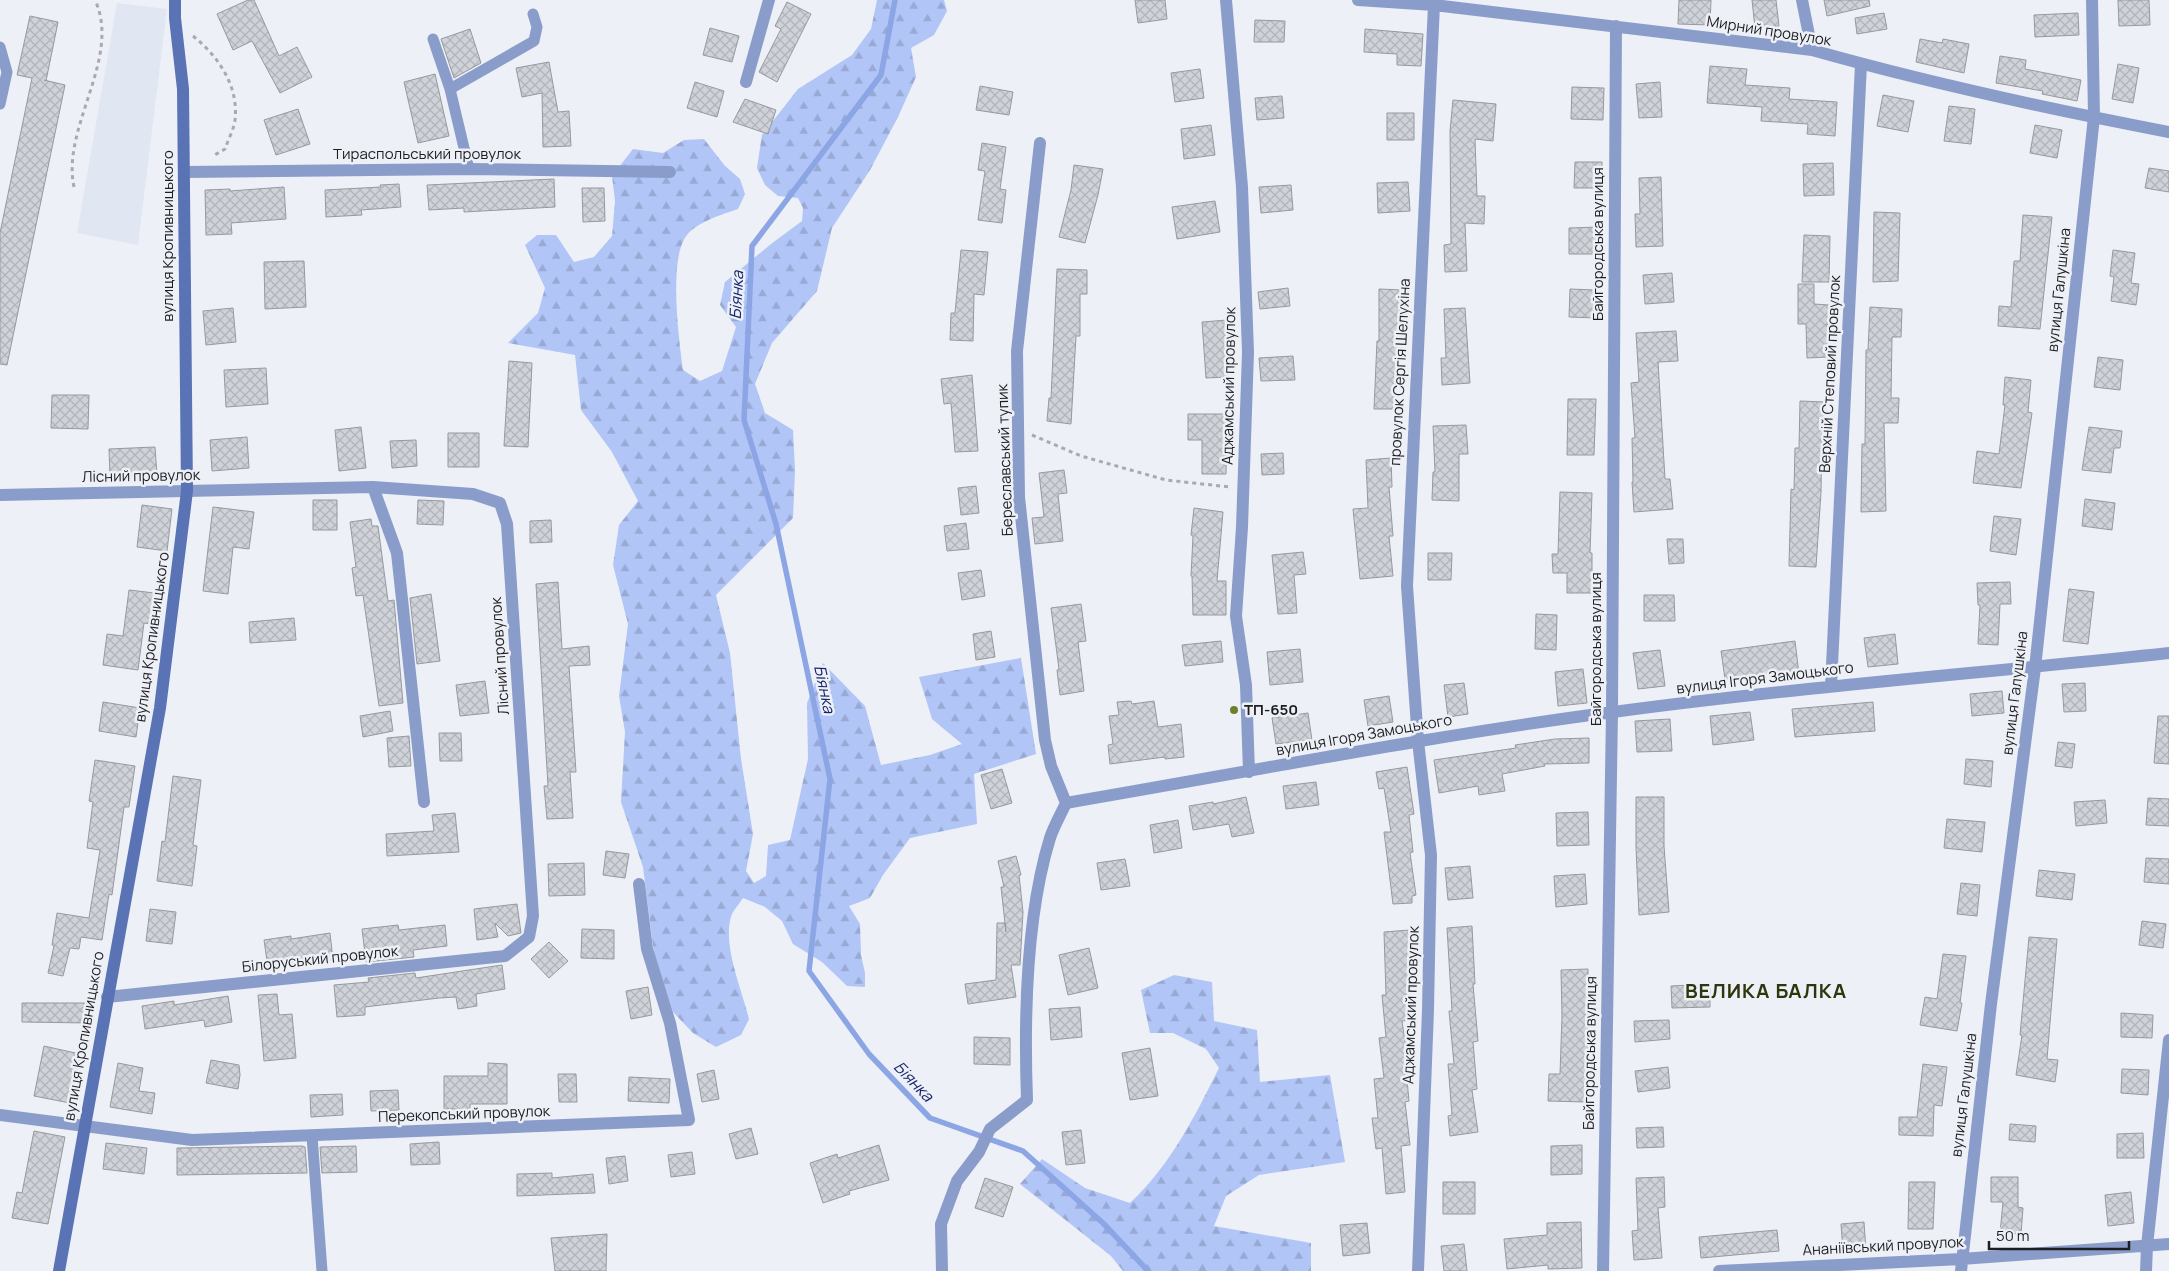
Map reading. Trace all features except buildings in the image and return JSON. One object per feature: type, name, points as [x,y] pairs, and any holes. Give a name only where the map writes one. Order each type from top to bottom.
[{"type":"main road","name":"вулиця Кропивницького","points":[[59,1271],[160,708],[187,491],[183,89],[175,18],[175,0]]},
{"type":"street","points":[[746,82],[769,0]]},
{"type":"street","name":"Аджамський провулок","points":[[1226,0],[1242,187],[1248,352],[1236,616],[1246,685],[1249,772]]},
{"type":"street","name":"Мирний провулок","points":[[1358,0],[1434,5],[1812,50],[1861,64],[2094,117],[2169,132]]},
{"type":"street","points":[[1802,0],[1812,50]]},
{"type":"street","name":"вулиця Галушкіна","points":[[1961,1265],[1991,1004],[2035,668],[2094,117],[2092,0]]},
{"type":"street","name":"провулок Сергія Шелухіна","points":[[1418,741],[1406,586],[1434,5]]},
{"type":"street","name":"Байгородська вулиця","points":[[1603,1271],[1612,712],[1616,26]]},
{"type":"street","name":"Верхній Степовий провулок","points":[[1831,686],[1861,64]]},
{"type":"street","name":"Береславський тупик","points":[[1040,143],[1017,350],[1020,497],[1046,740],[1051,766],[1066,803]]},
{"type":"street","name":"Тираспольський провулок","points":[[184,172],[469,170],[670,172]]},
{"type":"street","points":[[372,487],[396,552],[424,802]]},
{"type":"street","name":"Лісний провулок","points":[[0,495],[372,487],[473,494],[500,503],[507,524],[533,916],[529,937]]},
{"type":"street","name":"вулиця Ігоря Замоцького","points":[[1066,803],[1418,741],[1612,712],[1831,686],[2035,668],[2169,653]]},
{"type":"street","name":"Аджамський провулок","points":[[1418,741],[1431,855],[1428,1010],[1418,1271]]},
{"type":"street","points":[[942,1271],[941,1224],[957,1181],[979,1152],[990,1129],[1027,1100],[1024,1035],[1033,931],[1050,836],[1066,803]]},
{"type":"street","name":"Перекопський провулок","points":[[0,1115],[192,1140],[689,1120],[670,1023],[647,949],[639,884]]},
{"type":"street","name":"Білоруський провулок","points":[[107,996],[505,956],[529,937]]},
{"type":"street","points":[[2146,1271],[2169,1040]]},
{"type":"street","name":"Ананіївський провулок","points":[[1719,1271],[1961,1265],[2169,1244]]},
{"type":"lane","points":[[450,89],[534,41],[538,27],[533,14]]},
{"type":"lane","points":[[433,39],[450,89],[469,170]]},
{"type":"lane","points":[[0,47],[7,72],[0,104]]},
{"type":"lane","points":[[312,1136],[322,1271]]},
{"type":"path","points":[[74,187],[71,174],[73,149],[100,53],[101,28],[95,0]]},
{"type":"path","points":[[175,18],[180,26],[200,42],[224,69],[234,97],[235,121],[225,150],[208,158]]},
{"type":"path","points":[[1018,429],[1082,456],[1166,480],[1243,489]]},
{"type":"shaded area","points":[[117,3],[167,9],[138,245],[77,233]]},
{"type":"green space","points":[[877,0],[944,0],[947,11],[934,35],[911,48],[916,77],[898,117],[870,170],[832,228],[817,291],[772,343],[755,384],[765,413],[793,430],[795,470],[793,518],[716,595],[730,653],[741,759],[753,834],[746,871],[754,883],[766,876],[768,845],[790,840],[808,759],[807,703],[823,663],[865,706],[881,765],[930,755],[962,744],[932,719],[919,677],[1021,658],[1036,754],[974,774],[977,824],[910,838],[883,875],[870,898],[849,906],[860,924],[865,987],[847,986],[822,962],[793,944],[782,921],[765,907],[743,898],[732,914],[729,925],[729,938],[734,966],[749,1019],[741,1035],[716,1047],[693,1033],[673,1012],[654,954],[643,867],[621,802],[625,732],[619,696],[628,624],[613,565],[619,525],[638,501],[612,452],[581,410],[575,355],[508,343],[538,313],[545,288],[525,245],[537,235],[556,235],[574,262],[594,257],[612,236],[615,201],[612,176],[633,149],[663,153],[684,140],[704,139],[725,166],[740,179],[745,194],[738,209],[697,226],[687,235],[681,246],[676,280],[677,320],[683,370],[700,381],[722,371],[736,327],[720,305],[725,282],[802,221],[803,208],[798,198],[778,196],[765,185],[757,168],[762,135],[798,89],[852,55],[871,29]]},
{"type":"green space","points":[[1174,975],[1212,982],[1214,1021],[1257,1030],[1260,1082],[1330,1075],[1345,1162],[1259,1175],[1226,1196],[1214,1226],[1311,1243],[1311,1271],[1123,1271],[1111,1256],[1020,1184],[1042,1159],[1085,1188],[1130,1203],[1144,1189],[1169,1157],[1191,1122],[1219,1068],[1206,1049],[1173,1033],[1150,1033],[1141,990]]},
{"type":"waterway","name":"Біянка","points":[[895,0],[881,75],[752,246],[744,420],[776,524],[830,779],[809,971],[869,1054],[930,1118],[1023,1151],[1104,1224],[1148,1271]]},
{"type":"place","name":"ТП-650","points":[[1234,710]]},
{"type":"district","name":"ВЕЛИКА БАЛКА","points":[[1766,991]]}]
